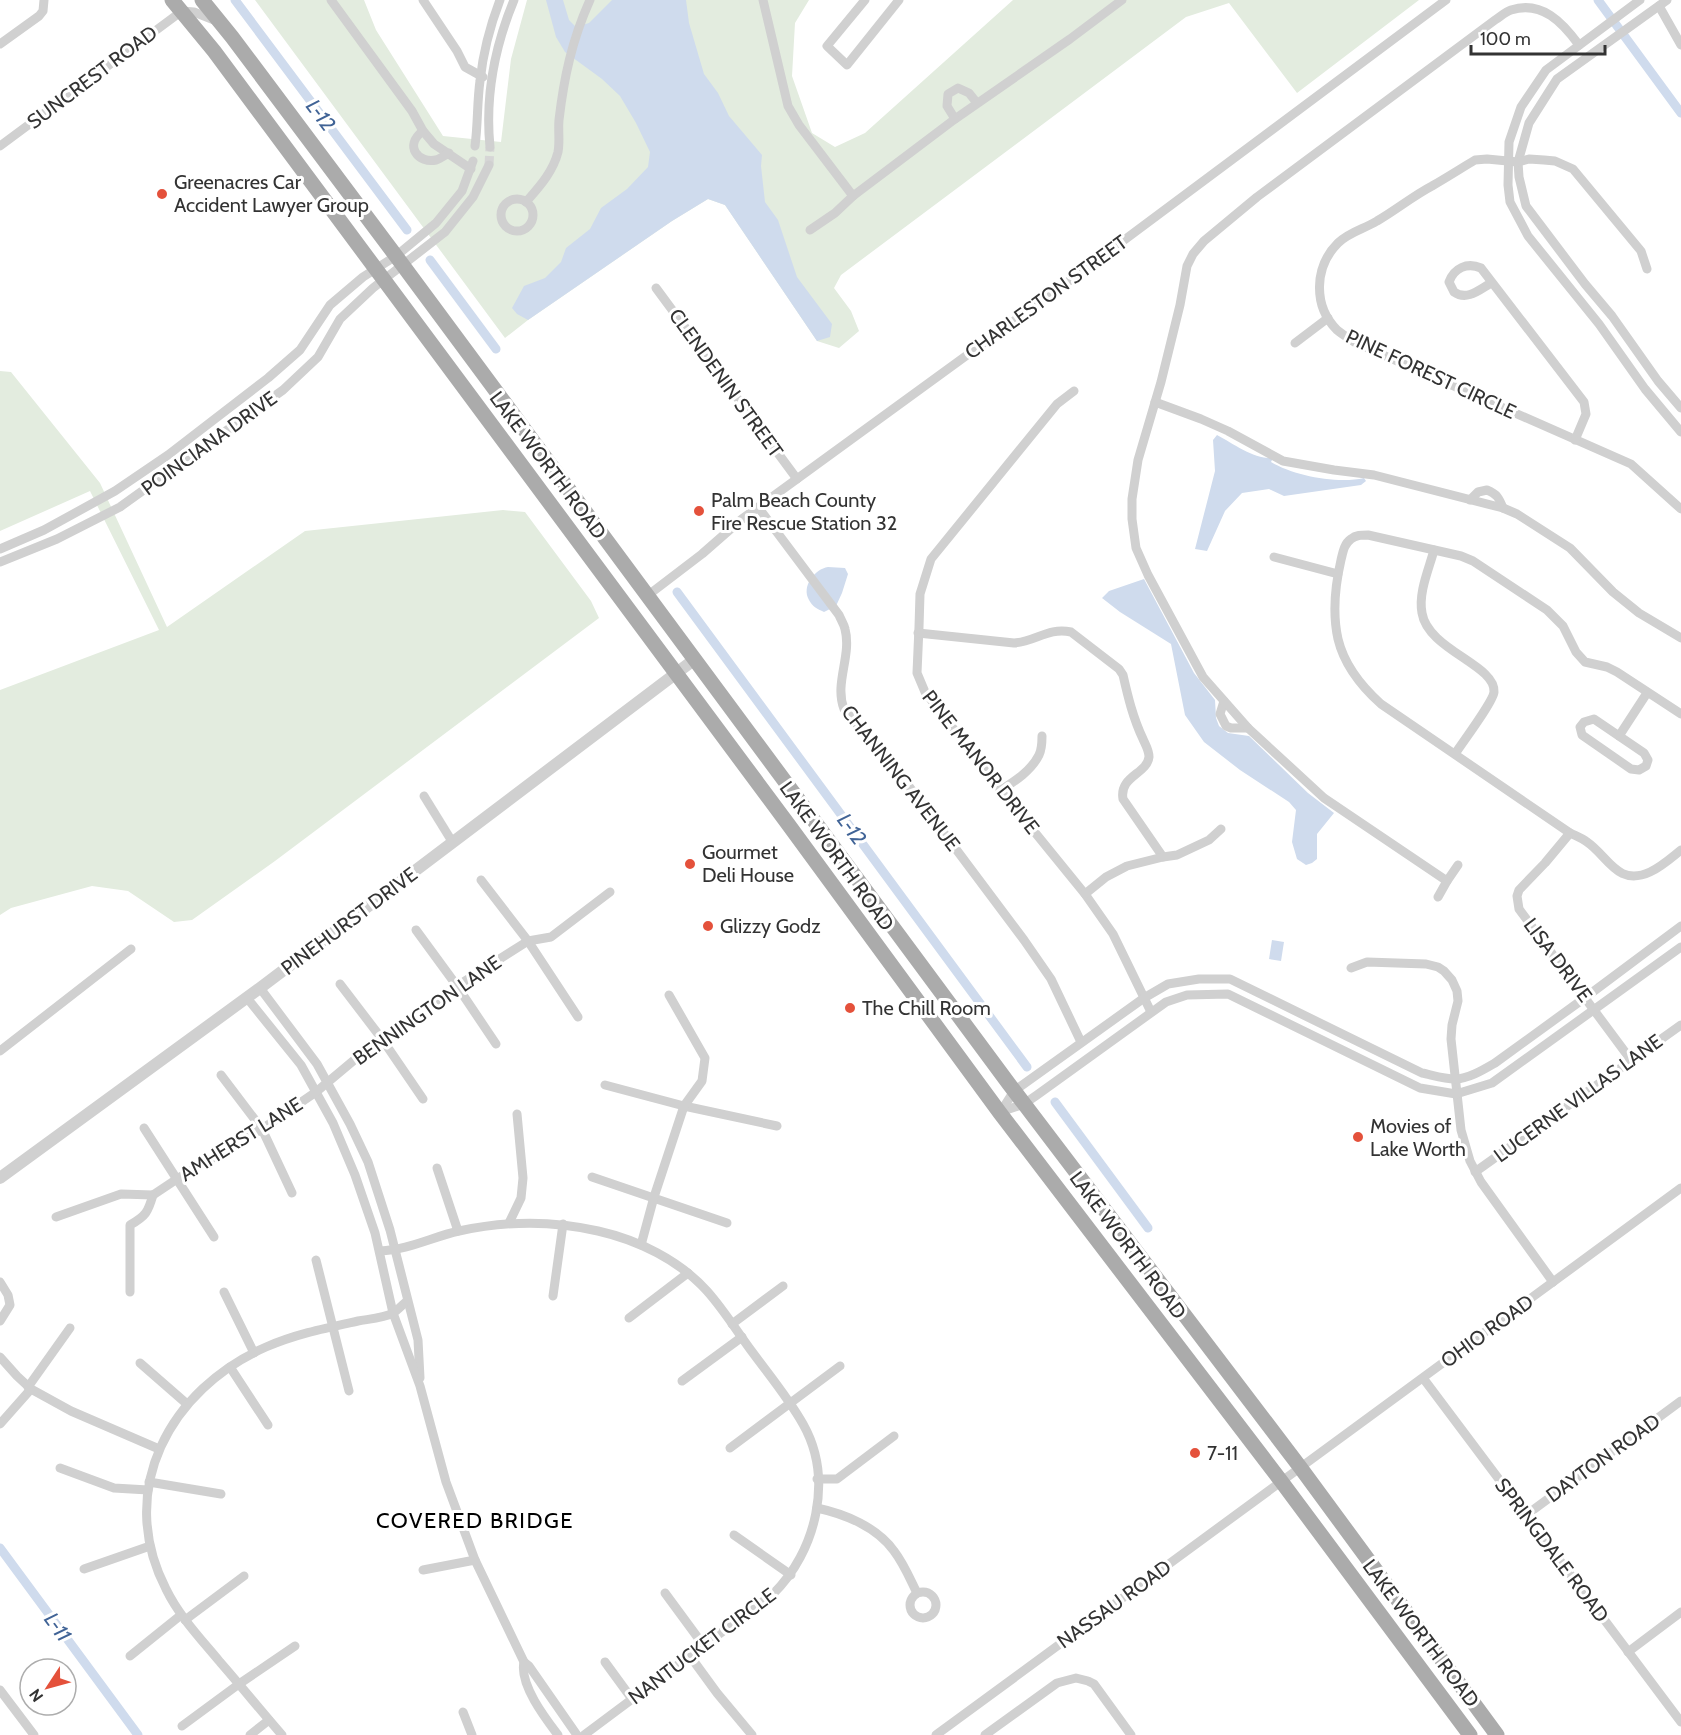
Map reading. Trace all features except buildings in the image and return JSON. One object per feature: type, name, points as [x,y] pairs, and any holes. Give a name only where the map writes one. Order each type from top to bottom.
[{"type":"main road","name":"LAKE WORTH ROAD","points":[[204,1],[400,261],[1014,1091],[1138,1254],[1470,1735]]},
{"type":"main road","name":"LAKE WORTH ROAD","points":[[177,5],[221,60],[1000,1113],[1291,1474],[1497,1735]]},
{"type":"main road","points":[[788,824],[807,827],[831,843]]},
{"type":"main road","points":[[1038,1162],[1084,1208],[1118,1251],[1138,1254]]},
{"type":"street","points":[[0,44],[39,16],[43,11],[44,0]]},
{"type":"street","points":[[331,0],[412,111],[423,131],[435,144],[472,165],[462,191],[453,203],[400,261],[380,275]]},
{"type":"street","points":[[423,0],[465,67],[492,81]]},
{"type":"street","points":[[475,146],[480,75],[490,25],[500,0]]},
{"type":"street","points":[[490,147],[492,81],[502,28],[514,0]]},
{"type":"street","points":[[526,202],[548,176],[558,152],[559,122],[566,68],[590,0]]},
{"type":"street","points":[[763,0],[788,106],[799,125],[853,196]]},
{"type":"street","points":[[865,0],[827,46],[847,65],[899,0]]},
{"type":"street","points":[[810,230],[955,119],[1071,39],[1122,0]]},
{"type":"street","name":"CHARLESTON STREET","points":[[647,596],[758,507],[1084,270],[1446,0]]},
{"type":"street","points":[[1640,0],[1546,70],[1521,107],[1509,142],[1508,185],[1510,202],[1528,236],[1599,324],[1645,389],[1681,432]]},
{"type":"street","points":[[1667,0],[1557,79],[1528,123],[1518,162],[1526,206],[1612,316],[1658,381],[1681,408]]},
{"type":"street","points":[[177,5],[219,22]]},
{"type":"street","name":"SUNCREST ROAD","points":[[0,146],[177,5]]},
{"type":"street","points":[[1659,6],[1681,45]]},
{"type":"street","points":[[1447,880],[1324,798],[1248,728],[1203,677],[1136,548],[1132,499],[1138,460],[1180,305],[1187,266],[1204,241],[1344,130],[1512,9],[1528,7],[1544,10],[1563,24],[1579,45]]},
{"type":"street","points":[[1594,34],[1603,47]]},
{"type":"street","points":[[955,119],[947,106],[948,94],[958,88],[969,93],[977,103]]},
{"type":"street","points":[[423,131],[416,136],[413,142],[416,154],[428,160],[436,160],[449,153]]},
{"type":"street","name":"PINE FOREST CIRCLE","points":[[1647,269],[1641,250],[1573,169],[1555,161],[1474,160],[1378,221],[1351,233],[1340,241],[1327,257],[1320,277],[1320,298],[1328,318],[1339,331],[1356,343],[1631,464],[1681,508]]},
{"type":"street","points":[[380,275],[445,232],[473,197],[489,165]]},
{"type":"street","points":[[453,203],[464,210]]},
{"type":"street","name":"POINCIANA DRIVE","points":[[0,549],[44,530],[89,506],[168,455],[268,378],[300,350],[330,305],[363,276],[380,275]]},
{"type":"street","name":"POINCIANA DRIVE","points":[[0,562],[57,539],[120,507],[283,390],[318,357],[340,319],[373,288],[380,275]]},
{"type":"street","points":[[1491,283],[1584,402],[1586,414],[1575,440]]},
{"type":"street","name":"CLENDENIN STREET","points":[[656,288],[797,479]]},
{"type":"street","points":[[1295,342],[1328,318]]},
{"type":"street","name":"PINE MANOR DRIVE","points":[[1074,391],[1057,404],[931,559],[920,594],[917,673],[925,692],[1085,894],[1113,934],[1151,1012]]},
{"type":"street","points":[[1155,402],[1219,427],[1283,461],[1374,476],[1503,508],[1517,514],[1570,548],[1613,592],[1639,613],[1681,638]]},
{"type":"street","points":[[1470,500],[1478,492],[1487,490],[1500,498],[1503,508]]},
{"type":"street","name":"CHANNING AVENUE","points":[[758,507],[839,615],[845,629],[847,646],[841,687],[844,710],[905,781],[1024,940],[1051,979],[1082,1042]]},
{"type":"street","points":[[1681,714],[1617,672],[1585,662],[1576,652],[1563,626],[1547,610],[1473,561],[1461,556],[1368,535],[1352,538],[1345,547],[1336,583],[1335,612],[1338,639],[1358,680],[1381,704],[1570,833],[1587,842],[1616,870],[1632,875],[1651,872],[1681,850]]},
{"type":"street","points":[[1434,550],[1421,597],[1421,612],[1426,626],[1440,642],[1490,677],[1494,689],[1490,701],[1455,754]]},
{"type":"street","points":[[1274,557],[1338,574]]},
{"type":"street","points":[[918,633],[1014,643],[1027,641],[1051,631],[1064,630],[1071,632],[1119,669],[1123,675],[1136,723],[1149,756],[1147,762],[1126,782],[1122,793],[1123,799],[1163,857]]},
{"type":"street","name":"PINEHURST DRIVE","points":[[0,1178],[247,998],[695,659]]},
{"type":"street","points":[[1619,736],[1647,693]]},
{"type":"street","points":[[1224,701],[1221,714],[1226,726],[1248,728]]},
{"type":"street","points":[[1594,719],[1619,736],[1644,753],[1648,760],[1646,766],[1639,770],[1631,769],[1582,735],[1580,728],[1584,722],[1594,719]]},
{"type":"street","points":[[1001,790],[1018,779],[1030,767],[1040,753],[1042,736]]},
{"type":"street","points":[[424,796],[453,843]]},
{"type":"street","points":[[1085,894],[1127,866],[1177,855],[1209,840],[1221,829]]},
{"type":"street","name":"LISA DRIVE","points":[[1570,833],[1523,885],[1517,896],[1517,903],[1519,909],[1631,1060]]},
{"type":"street","points":[[1438,897],[1458,865]]},
{"type":"street","points":[[481,880],[528,941],[578,1017]]},
{"type":"street","name":"BENNINGTON LANE","points":[[328,1081],[457,986],[528,941],[551,937],[610,892]]},
{"type":"street","points":[[1000,1113],[1014,1091],[1144,998],[1168,984],[1199,979],[1230,979],[1422,1073],[1455,1079],[1476,1073],[1495,1063],[1681,926]]},
{"type":"street","points":[[416,930],[496,1044]]},
{"type":"street","points":[[1000,1113],[1024,1104],[1166,1002],[1187,995],[1228,994],[1420,1088],[1456,1094],[1492,1083],[1681,947]]},
{"type":"street","points":[[0,1051],[131,949]]},
{"type":"street","points":[[1352,968],[1367,962],[1426,964],[1438,967],[1455,985],[1458,1001],[1451,1039],[1456,1094],[1466,1149],[1475,1172],[1553,1282]]},
{"type":"street","points":[[340,984],[382,1039],[423,1099]]},
{"type":"street","points":[[260,988],[328,1081],[368,1162],[396,1251],[418,1340],[420,1386]]},
{"type":"street","points":[[641,1245],[654,1197],[684,1107],[702,1081],[705,1058],[669,995]]},
{"type":"street","points":[[247,998],[301,1065],[333,1123],[355,1175],[375,1233],[393,1313],[420,1386],[446,1482],[475,1560],[524,1662],[577,1735]]},
{"type":"street","name":"LUCERNE VILLAS LANE","points":[[1475,1172],[1681,1025]]},
{"type":"street","points":[[221,1075],[262,1129],[292,1193]]},
{"type":"street","name":"AMHERST LANE","points":[[153,1194],[262,1129],[316,1092],[328,1081]]},
{"type":"street","points":[[604,1086],[684,1107],[777,1126]]},
{"type":"street","points":[[509,1223],[521,1198],[523,1179],[517,1114]]},
{"type":"street","points":[[144,1128],[214,1237]]},
{"type":"street","points":[[437,1168],[458,1231]]},
{"type":"street","points":[[592,1177],[727,1223]]},
{"type":"street","name":"OHIO ROAD","points":[[1291,1474],[1681,1188]]},
{"type":"street","points":[[56,1217],[121,1194],[153,1194],[148,1212],[130,1225],[130,1292]]},
{"type":"street","name":"NANTUCKET CIRCLE","points":[[380,1251],[396,1251],[458,1231],[530,1222],[563,1224],[601,1231],[641,1245],[665,1257],[688,1273],[708,1292],[772,1379],[802,1423],[808,1436],[816,1463],[817,1508],[807,1546],[791,1575],[773,1594],[584,1735]]},
{"type":"street","points":[[553,1296],[563,1224]]},
{"type":"street","points":[[316,1260],[349,1391]]},
{"type":"street","points":[[629,1318],[688,1273]]},
{"type":"street","points":[[0,1282],[8,1295],[10,1305],[0,1321]]},
{"type":"street","points":[[732,1324],[783,1286]]},
{"type":"street","points":[[224,1292],[254,1353]]},
{"type":"street","points":[[282,1735],[183,1617],[161,1579],[150,1546],[146,1516],[148,1486],[159,1449],[176,1419],[198,1393],[230,1367],[287,1338],[393,1313],[407,1301]]},
{"type":"street","points":[[0,1424],[30,1388],[70,1328]]},
{"type":"street","points":[[682,1381],[742,1337]]},
{"type":"street","points":[[0,1357],[30,1388],[71,1411],[159,1449]]},
{"type":"street","points":[[140,1363],[187,1404]]},
{"type":"street","points":[[730,1448],[840,1366]]},
{"type":"street","points":[[230,1367],[268,1425]]},
{"type":"street","name":"SPRINGDALE ROAD","points":[[1423,1378],[1681,1722]]},
{"type":"street","name":"DAYTON ROAD","points":[[1526,1515],[1681,1401]]},
{"type":"street","points":[[818,1479],[837,1479],[894,1436]]},
{"type":"street","points":[[60,1468],[114,1488],[148,1486],[221,1494]]},
{"type":"street","name":"NASSAU ROAD","points":[[936,1735],[1291,1474]]},
{"type":"street","points":[[817,1508],[846,1516],[878,1535],[895,1552],[917,1593]]},
{"type":"street","points":[[734,1535],[791,1575]]},
{"type":"street","points":[[84,1569],[150,1546]]},
{"type":"street","points":[[423,1570],[475,1560]]},
{"type":"street","points":[[130,1656],[244,1576]]},
{"type":"street","points":[[665,1593],[704,1646]]},
{"type":"street","points":[[1628,1652],[1681,1612]]},
{"type":"street","points":[[182,1726],[295,1646]]},
{"type":"street","points":[[690,1656],[752,1735]]},
{"type":"street","points":[[524,1662],[522,1671],[528,1687],[558,1735]]},
{"type":"street","points":[[605,1662],[632,1699]]},
{"type":"street","points":[[985,1735],[1057,1683],[1069,1678],[1082,1679],[1094,1684],[1131,1735]]},
{"type":"street","points":[[0,1690],[34,1735]]},
{"type":"street","points":[[463,1712],[472,1735]]},
{"type":"street","points":[[250,1735],[269,1720]]},
{"type":"street","points":[[998,1725],[1004,1734]]},
{"type":"shaded area","points":[[255,0],[364,0],[376,30],[443,136],[501,142],[511,59],[527,0],[809,0],[795,23],[792,76],[812,133],[835,147],[865,133],[1013,0],[1419,0],[1297,93],[1229,3],[1186,17],[841,275],[834,288],[851,311],[859,331],[839,348],[817,341],[725,205],[708,199],[672,221],[505,338]]},
{"type":"shaded area","points":[[0,371],[11,372],[100,483],[167,627],[305,531],[503,510],[525,512],[591,601],[599,618],[275,861],[192,920],[174,922],[128,891],[92,886],[11,908],[0,915],[0,690],[159,630],[90,491],[0,531]]},
{"type":"water","points":[[546,0],[563,0],[569,20],[576,27],[589,23],[612,0],[686,0],[689,23],[704,74],[718,93],[729,116],[762,155],[765,202],[778,220],[797,277],[832,324],[830,337],[817,341],[725,205],[708,199],[672,221],[528,320],[517,314],[512,308],[524,286],[545,278],[561,262],[566,248],[590,229],[601,208],[627,189],[648,167],[650,152],[620,96],[602,79],[565,52],[556,37]]},
{"type":"water","points":[[1217,435],[1251,454],[1273,458],[1271,462],[1304,475],[1342,480],[1364,478],[1366,481],[1361,485],[1284,496],[1269,489],[1242,493],[1225,511],[1207,551],[1195,549],[1215,471],[1213,440]]},
{"type":"water","points":[[828,567],[845,568],[848,574],[836,606],[824,612],[809,600],[807,589],[814,575]]},
{"type":"water","points":[[1144,579],[1194,673],[1215,700],[1219,726],[1228,733],[1249,736],[1308,793],[1334,813],[1317,834],[1317,859],[1312,863],[1306,865],[1297,859],[1292,842],[1296,810],[1289,802],[1240,770],[1204,742],[1185,715],[1171,644],[1102,598],[1109,591]]},
{"type":"water","points":[[1272,940],[1284,942],[1281,961],[1269,959]]},
{"type":"waterway","name":"L-12","points":[[235,0],[407,230]]},
{"type":"waterway","points":[[1598,0],[1681,113]]},
{"type":"waterway","name":"L-12","points":[[430,260],[496,349]]},
{"type":"waterway","name":"L-12","points":[[677,592],[1027,1067]]},
{"type":"waterway","name":"L-12","points":[[1055,1102],[1148,1228]]},
{"type":"waterway","name":"L-11","points":[[0,1548],[138,1735]]},
{"type":"tunnel","points":[[489,165],[490,147]]},
{"type":"place","name":"Greenacres Car Accident Lawyer Group","points":[[162,194]]},
{"type":"place","name":"Palm Beach County Fire Rescue Station 32","points":[[699,511]]},
{"type":"place","name":"Gourmet Deli House","points":[[690,864]]},
{"type":"place","name":"Glizzy Godz","points":[[708,926]]},
{"type":"place","name":"The Chill Room","points":[[850,1008]]},
{"type":"place","name":"Movies of Lake Worth","points":[[1358,1137]]},
{"type":"place","name":"7-11","points":[[1195,1453]]},
{"type":"district","name":"COVERED BRIDGE","points":[[475,1520]]}]
